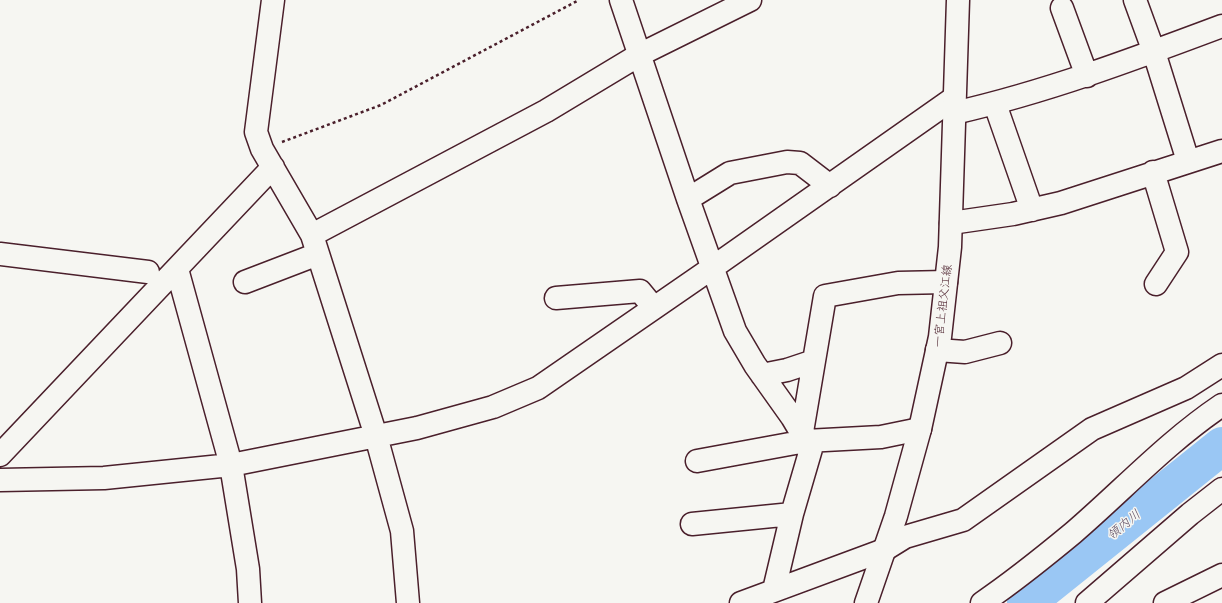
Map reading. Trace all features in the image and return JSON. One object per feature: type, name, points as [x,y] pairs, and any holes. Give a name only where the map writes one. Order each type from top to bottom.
[{"type":"street","points":[[272,0],[256,132],[262,149],[315,244],[376,436],[402,531],[408,603]]},
{"type":"street","points":[[621,0],[688,199],[735,331],[811,449],[792,514],[774,590]]},
{"type":"street","points":[[246,282],[546,111],[639,55],[750,0]]},
{"type":"street","name":"一宮上祖父江線","points":[[866,603],[896,516],[920,429],[937,350],[946,282],[951,223],[958,0]]},
{"type":"street","points":[[1135,0],[1154,52],[1188,161]]},
{"type":"street","points":[[1062,8],[1087,76]]},
{"type":"street","points":[[0,480],[104,478],[231,465],[417,428],[493,407],[538,388],[830,186],[954,106],[995,104],[1087,76],[1222,26]]},
{"type":"street","points":[[995,104],[1032,210]]},
{"type":"street","points":[[951,223],[1013,214],[1061,203],[1222,150]]},
{"type":"street","points":[[688,199],[730,173],[787,162],[800,163],[830,186]]},
{"type":"street","points":[[0,455],[273,167]]},
{"type":"street","points":[[1153,172],[1177,252],[1156,284]]},
{"type":"street","points":[[0,254],[148,272]]},
{"type":"street","points":[[177,268],[231,465],[248,569],[250,603]]},
{"type":"street","points":[[804,437],[814,361],[826,296],[898,283],[946,282]]},
{"type":"street","points":[[556,298],[640,291],[654,308]]},
{"type":"street","points":[[937,350],[965,352],[1000,343]]},
{"type":"street","points":[[762,375],[787,370],[814,361]]},
{"type":"street","points":[[741,603],[884,550],[905,537],[963,520],[1092,429],[1186,388],[1222,365]]},
{"type":"street","points":[[982,603],[1073,532],[1160,453],[1201,419],[1222,404]]},
{"type":"street","points":[[697,461],[804,437],[881,437],[920,429]]},
{"type":"street","points":[[1087,603],[1190,514],[1222,489]]},
{"type":"street","points":[[692,524],[792,514]]},
{"type":"street","points":[[1165,603],[1222,575]]},
{"type":"path","points":[[381,105],[579,0]]},
{"type":"waterway","name":"領内川","points":[[1026,603],[1222,446]]}]
